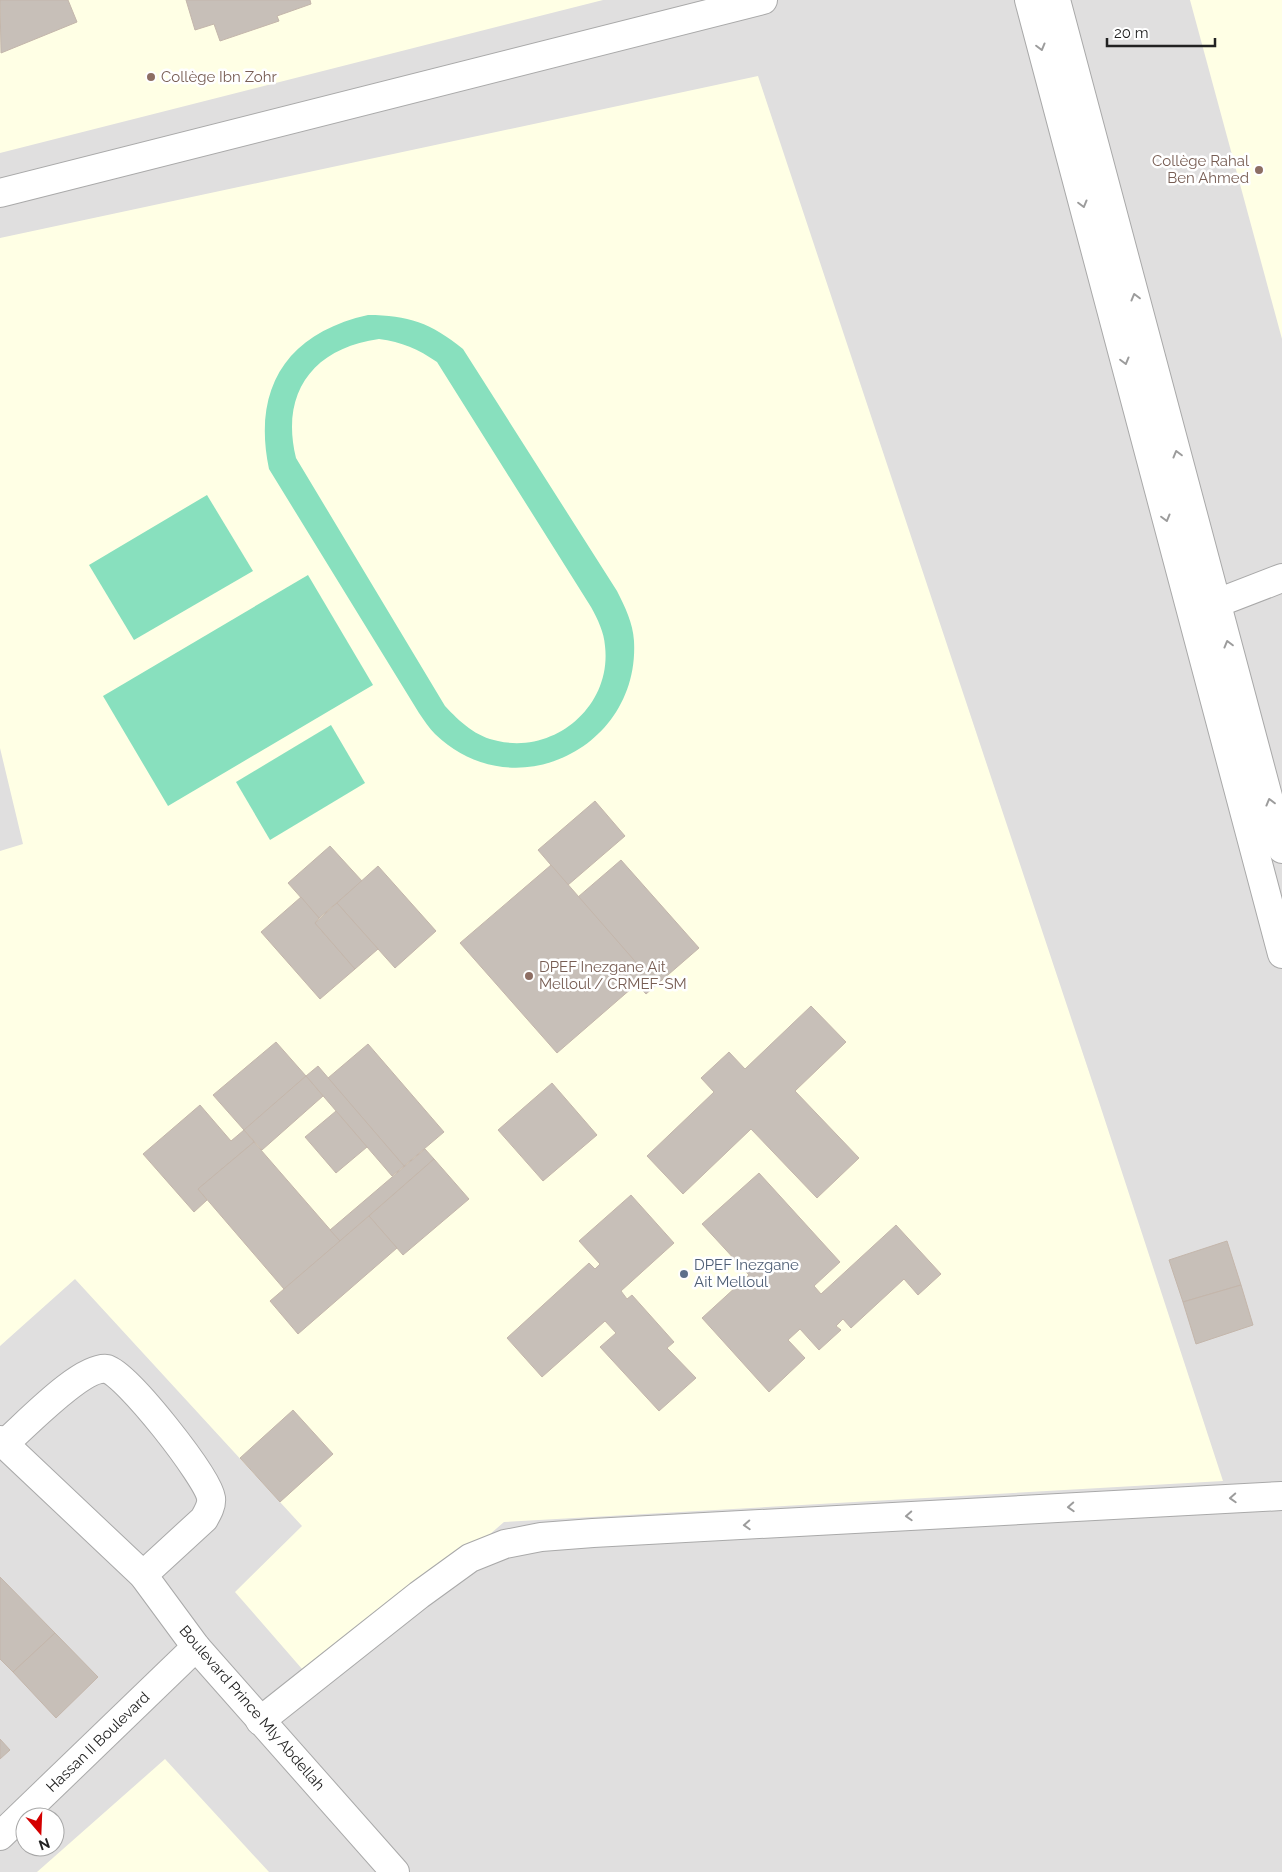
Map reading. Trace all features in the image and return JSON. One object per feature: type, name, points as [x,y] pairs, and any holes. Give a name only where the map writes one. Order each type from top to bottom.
[{"type":"street","points":[[0,193],[763,0]]},
{"type":"street","points":[[1029,0],[1191,613],[1273,885],[1282,954]]},
{"type":"street","points":[[1056,0],[1282,849]]},
{"type":"street","points":[[1191,613],[1282,578]]},
{"type":"street","points":[[2,1442],[78,1378],[97,1370],[107,1369],[123,1379],[197,1468],[211,1498],[210,1510],[204,1519],[143,1575]]},
{"type":"street","name":"Boulevard Prince Mly Abdellah","points":[[2,1442],[143,1575],[196,1647],[395,1872]]},
{"type":"street","points":[[260,1721],[434,1584],[470,1558],[505,1544],[541,1537],[593,1533],[1282,1496]]},
{"type":"street","name":"Hassan II Boulevard","points":[[0,1836],[196,1647]]},
{"type":"shaded area","points":[[0,0],[1282,0],[1282,1872],[0,1872]]},
{"type":"shaded area","name":"Collège Ibn Zohr","points":[[0,0],[603,0],[0,153]]},
{"type":"shaded area","name":"Collège Rahal Ben Ahmed","points":[[1190,0],[1282,0],[1282,339]]},
{"type":"shaded area","name":"DPEF Inezgane Ait Melloul / CRMEF-SM","points":[[758,76],[1223,1481],[504,1522],[316,1685],[235,1592],[302,1526],[75,1279],[0,1346],[0,851],[23,844],[0,748],[0,238]]},
{"type":"shaded area","points":[[165,1759],[269,1872],[37,1872],[54,1857],[65,1857],[65,1847]]},
{"type":"green space","points":[[368,315],[407,319],[429,327],[463,349],[617,591],[628,615],[633,634],[630,679],[617,711],[595,737],[566,756],[534,766],[500,767],[466,756],[435,734],[419,713],[269,469],[265,440],[266,413],[271,389],[282,368],[297,350],[316,335],[340,323]],"holes":[[[379,339],[409,347],[437,362],[598,621],[605,646],[605,668],[599,688],[589,706],[576,721],[559,732],[540,740],[519,743],[498,741],[476,732],[445,706],[296,458],[292,435],[293,413],[298,394],[307,377],[320,363],[336,352],[356,344]]]},
{"type":"green space","points":[[207,495],[253,571],[134,640],[89,565]]},
{"type":"green space","points":[[308,575],[373,685],[168,806],[103,696]]},
{"type":"green space","points":[[331,725],[365,783],[270,840],[236,782]]},
{"type":"building","points":[[0,0],[68,0],[77,22],[1,53]]},
{"type":"building","points":[[186,0],[310,0],[311,4],[277,16],[279,21],[220,41],[214,24],[195,30]]},
{"type":"building","points":[[595,801],[625,836],[568,885],[538,850]]},
{"type":"building","points":[[330,846],[362,881],[319,918],[288,883]]},
{"type":"building","points":[[621,860],[699,948],[646,994],[637,984],[647,975],[578,897]]},
{"type":"building","points":[[551,865],[647,975],[557,1053],[460,943]]},
{"type":"building","points":[[378,866],[436,931],[395,968],[337,903]]},
{"type":"building","points":[[301,897],[319,918],[315,923],[355,969],[320,999],[261,932]]},
{"type":"building","points":[[337,903],[378,949],[355,969],[315,923]]},
{"type":"building","points":[[811,1006],[846,1042],[795,1091],[859,1158],[817,1198],[751,1129],[683,1194],[647,1156],[714,1092],[701,1078],[729,1052],[745,1069]]},
{"type":"building","points":[[276,1042],[306,1076],[244,1130],[213,1095]]},
{"type":"building","points":[[368,1044],[444,1132],[404,1166],[328,1078]]},
{"type":"building","points":[[318,1066],[404,1166],[392,1176],[306,1076]]},
{"type":"building","points":[[306,1076],[323,1096],[262,1150],[244,1130]]},
{"type":"building","points":[[552,1083],[597,1135],[543,1181],[498,1130]]},
{"type":"building","points":[[200,1105],[231,1141],[244,1130],[254,1142],[198,1189],[207,1200],[194,1212],[143,1154]]},
{"type":"building","points":[[336,1111],[367,1147],[336,1173],[305,1137]]},
{"type":"building","points":[[254,1142],[340,1241],[284,1289],[198,1189]]},
{"type":"building","points":[[425,1149],[434,1159],[340,1241],[330,1230]]},
{"type":"building","points":[[434,1159],[469,1199],[403,1255],[369,1216]]},
{"type":"building","points":[[759,1173],[840,1262],[814,1286],[821,1294],[896,1225],[941,1274],[918,1295],[904,1279],[851,1328],[843,1319],[836,1326],[841,1330],[819,1350],[800,1329],[788,1340],[805,1358],[769,1392],[702,1318],[749,1275],[702,1224]]},
{"type":"building","points":[[631,1195],[674,1243],[621,1291],[627,1299],[632,1295],[674,1342],[667,1348],[696,1378],[659,1411],[600,1347],[616,1333],[605,1321],[542,1377],[507,1338],[589,1263],[595,1269],[600,1264],[579,1241]]},
{"type":"building","points":[[369,1216],[397,1248],[298,1334],[270,1301]]},
{"type":"building","points":[[1227,1241],[1241,1285],[1183,1302],[1169,1260]]},
{"type":"building","points":[[1241,1285],[1253,1325],[1196,1344],[1183,1302]]},
{"type":"building","points":[[293,1410],[333,1454],[280,1502],[240,1458]]},
{"type":"building","points":[[0,1577],[55,1633],[13,1672],[0,1659]]},
{"type":"building","points":[[55,1633],[98,1677],[56,1718],[13,1672]]},
{"type":"building","points":[[0,1739],[10,1750],[0,1759]]},
{"type":"place","name":"Collège Ibn Zohr","points":[[151,77]]},
{"type":"place","name":"Collège Rahal Ben Ahmed","points":[[1259,170]]},
{"type":"place","name":"DPEF Inezgane Ait Melloul / CRMEF-SM","points":[[529,976]]},
{"type":"place","name":"DPEF Inezgane Ait Melloul","points":[[684,1274]]}]
